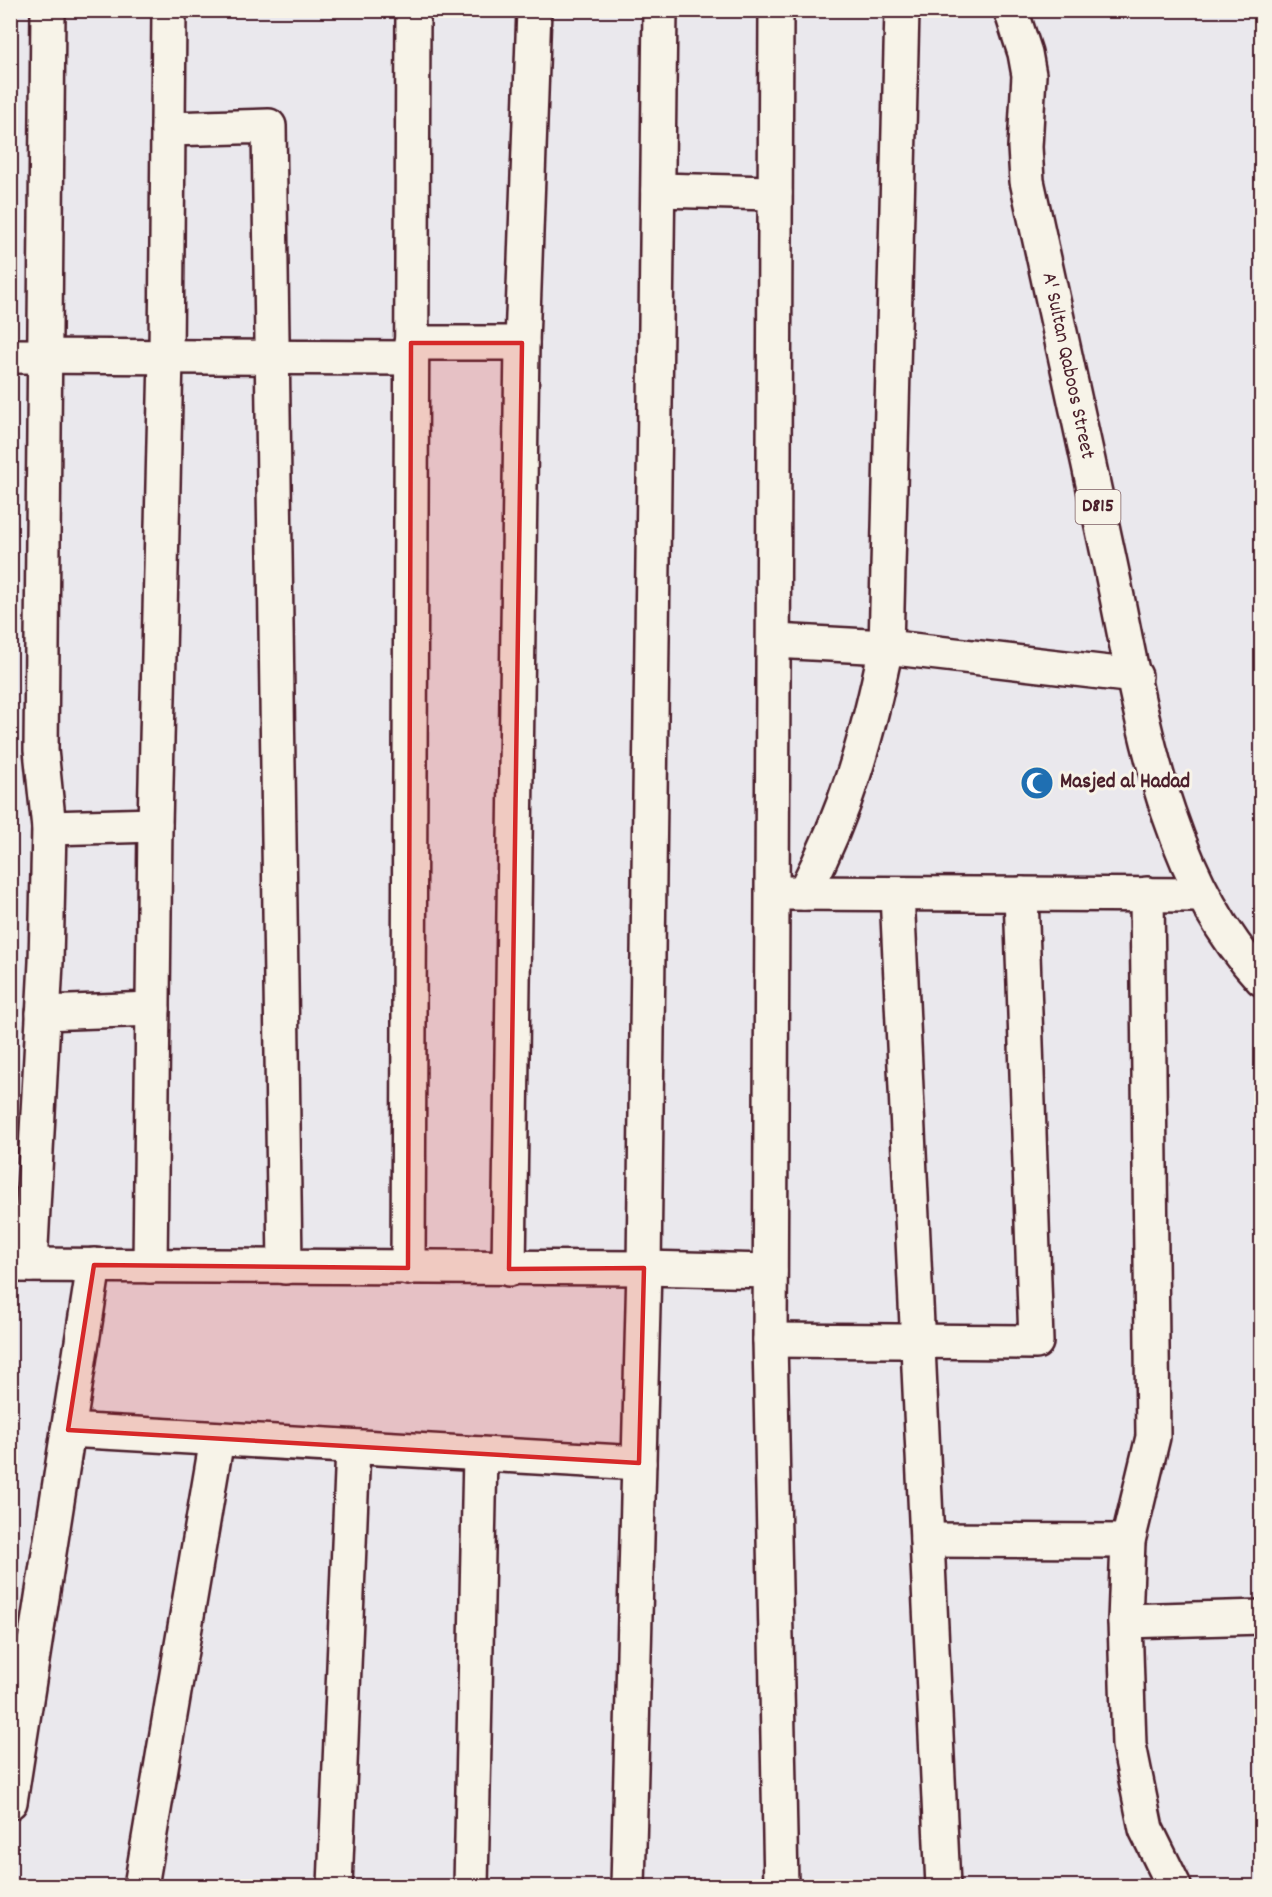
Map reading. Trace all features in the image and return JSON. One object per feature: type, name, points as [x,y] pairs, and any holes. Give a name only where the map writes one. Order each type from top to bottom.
[{"type":"street","points":[[48,10],[47,356],[41,750],[49,828],[44,1013],[20,1265],[644,1268],[770,1271]]},
{"type":"street","points":[[150,1266],[155,825],[166,357],[170,10]]},
{"type":"street","points":[[408,1268],[413,10]]},
{"type":"street","points":[[508,1269],[522,343],[534,10]]},
{"type":"street","points":[[628,1887],[644,1268],[660,10]]},
{"type":"street","points":[[776,10],[775,641],[788,893],[770,1271],[781,1887]]},
{"type":"street","points":[[788,893],[823,857],[854,780],[868,733],[886,647],[903,10]]},
{"type":"street","name":"A' Sultan Qaboos Street","points":[[1011,10],[1025,53],[1029,75],[1025,147],[1027,181],[1159,784],[1202,895],[1226,936],[1262,979]]},
{"type":"street","points":[[168,129],[268,126],[285,1267]]},
{"type":"street","points":[[658,190],[775,193]]},
{"type":"street","points":[[10,356],[272,357],[522,343]]},
{"type":"street","points":[[775,641],[886,647],[1135,676]]},
{"type":"street","points":[[49,828],[155,825]]},
{"type":"street","points":[[788,893],[1202,895]]},
{"type":"street","points":[[897,894],[944,1887]]},
{"type":"street","points":[[770,1340],[1036,1342],[1021,894]]},
{"type":"street","points":[[1147,894],[1153,1437],[1128,1541],[1125,1621],[1129,1745],[1146,1828],[1174,1887]]},
{"type":"street","points":[[44,1013],[153,1009]]},
{"type":"street","points":[[10,1802],[94,1265]]},
{"type":"street","points":[[68,1430],[639,1463]]},
{"type":"street","points":[[141,1887],[217,1439]]},
{"type":"street","points":[[335,1887],[353,1447]]},
{"type":"street","points":[[471,1887],[480,1454]]},
{"type":"street","points":[[927,1540],[1128,1541]]},
{"type":"street","points":[[1125,1621],[1262,1617]]},
{"type":"highlighted area","points":[[411,343],[522,343],[509,1269],[644,1268],[639,1463],[68,1430],[94,1265],[408,1268]]},
{"type":"place","name":"Masjed al Hadad","points":[[1037,783]]}]
